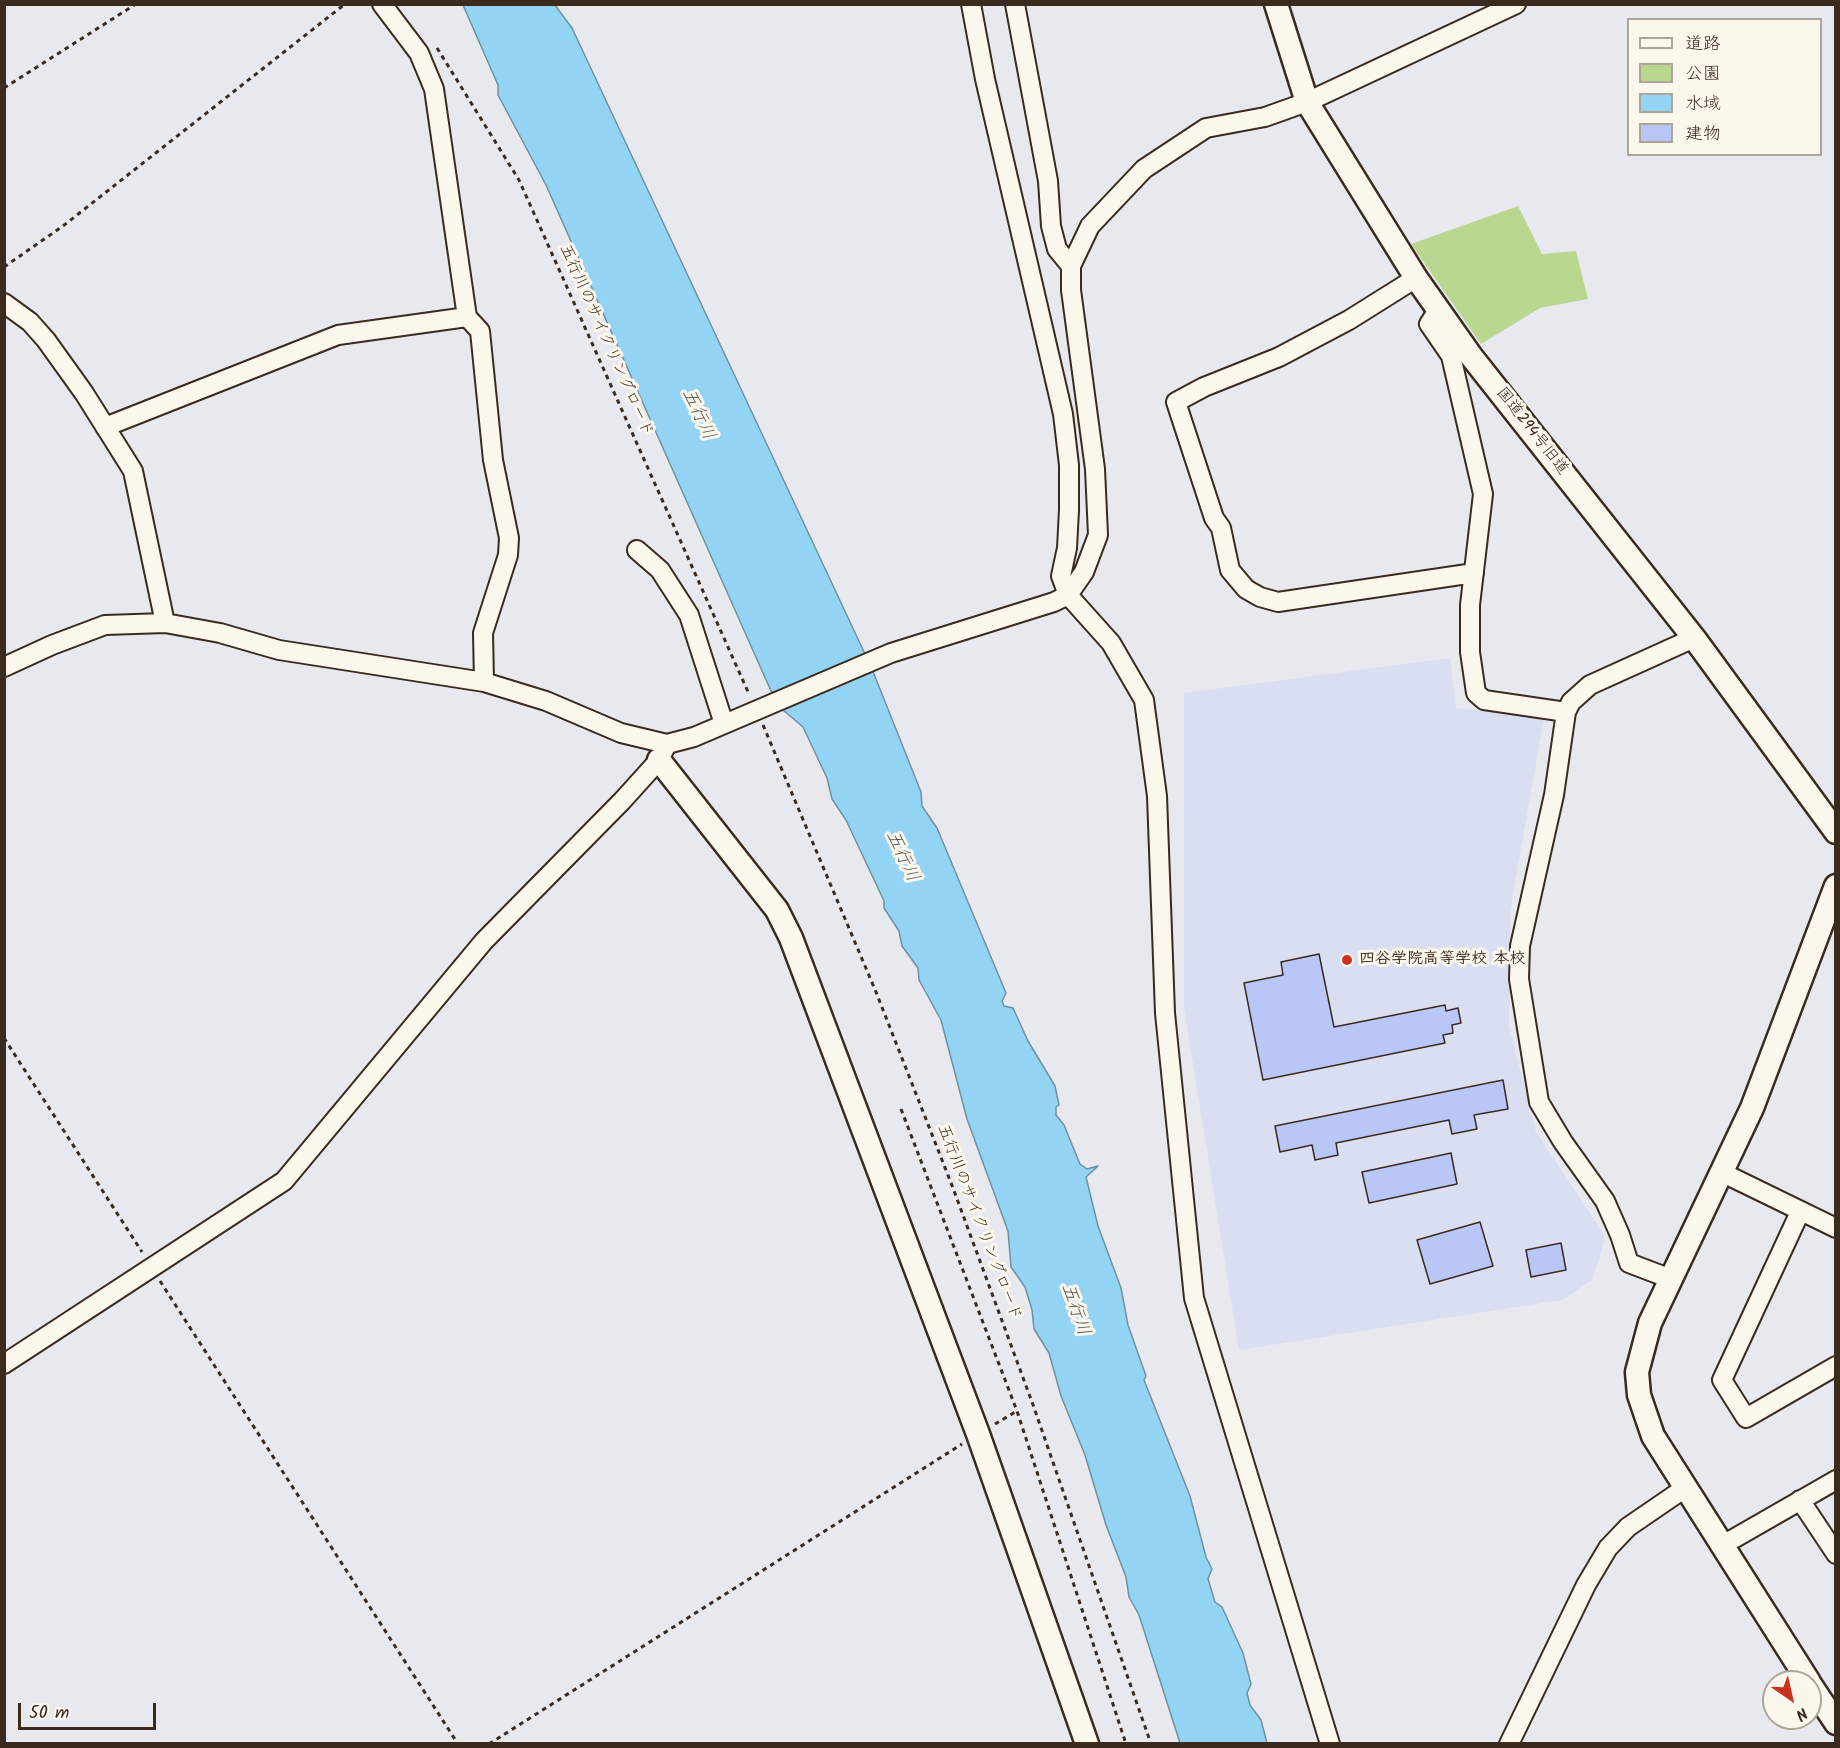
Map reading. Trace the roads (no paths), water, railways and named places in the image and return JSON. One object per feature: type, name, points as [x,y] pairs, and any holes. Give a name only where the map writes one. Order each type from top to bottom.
[{"type":"street","points":[[382,4],[419,53],[434,89],[467,317],[480,331],[493,460],[509,538],[508,555],[483,633],[484,682]]},
{"type":"street","points":[[971,4],[985,79],[1063,414],[1069,465],[1070,510],[1067,548],[1061,576],[1068,595],[1111,643],[1144,700],[1157,796],[1165,1013],[1194,1298],[1329,1743]]},
{"type":"street","points":[[1015,4],[1048,181],[1051,226],[1058,249],[1071,266]]},
{"type":"street","name":"国道294号旧道","points":[[1276,4],[1307,102],[1416,278],[1471,356],[1694,638],[1836,831]]},
{"type":"street","points":[[4,1364],[153,1269],[284,1181],[484,941],[663,752],[758,708],[891,653],[1036,608],[1068,595],[1084,572],[1098,535],[1095,469],[1071,290],[1071,266],[1090,226],[1144,169],[1206,128],[1265,117],[1307,102],[1516,4]]},
{"type":"street","points":[[1416,278],[1349,320],[1279,357],[1204,387],[1176,402],[1215,518],[1221,528],[1230,570],[1246,589],[1260,597],[1278,602],[1473,573]]},
{"type":"street","points":[[4,303],[30,322],[46,340],[133,471],[165,623]]},
{"type":"street","points":[[1438,310],[1429,324],[1451,356],[1482,487],[1470,605],[1470,652],[1474,683],[1479,698],[1566,712]]},
{"type":"street","points":[[105,427],[338,335],[467,317]]},
{"type":"street","points":[[637,550],[660,570],[689,615],[724,724]]},
{"type":"street","points":[[7,662],[105,625],[165,623],[220,633],[279,650],[484,682],[546,701],[663,752],[777,910],[791,938],[978,1434],[1087,1743]]},
{"type":"street","points":[[1671,1279],[1629,1263],[1605,1201],[1563,1142],[1539,1102],[1519,979],[1520,946],[1554,795],[1566,712],[1578,693],[1590,685],[1694,638]]},
{"type":"street","points":[[1802,1670],[1653,1436],[1645,1418],[1636,1372],[1650,1323],[1752,1108],[1836,886]]},
{"type":"street","points":[[1723,1173],[1836,1228]]},
{"type":"street","points":[[1800,1212],[1722,1380],[1746,1418],[1836,1366]]},
{"type":"street","points":[[1721,1546],[1836,1480]]},
{"type":"street","points":[[1509,1743],[1586,1585],[1608,1548],[1629,1527],[1684,1488]]},
{"type":"street","points":[[1800,1500],[1836,1554]]},
{"type":"street","points":[[1822,1701],[1836,1723]]},
{"type":"water","name":"五行川","points":[[463,5],[555,5],[572,28],[872,669],[921,792],[922,806],[937,828],[1006,993],[1002,1001],[1004,1006],[1013,1008],[1028,1041],[1055,1086],[1059,1105],[1056,1107],[1056,1115],[1064,1125],[1080,1164],[1087,1169],[1098,1166],[1086,1177],[1098,1226],[1121,1288],[1128,1325],[1146,1376],[1144,1380],[1190,1496],[1206,1557],[1212,1569],[1208,1579],[1215,1602],[1222,1607],[1243,1653],[1251,1684],[1247,1693],[1250,1705],[1261,1720],[1267,1743],[1180,1743],[1139,1615],[1129,1597],[1126,1577],[1106,1525],[1085,1455],[1061,1396],[1049,1353],[1034,1329],[1032,1310],[1025,1287],[1011,1267],[1008,1231],[967,1119],[941,1020],[919,980],[918,968],[902,946],[899,931],[884,908],[884,901],[846,820],[832,799],[827,778],[803,727],[783,710],[771,691],[546,185],[498,95],[498,85]]},
{"type":"place","name":"四谷学院高等学校 本校","points":[[1347,960]]}]
